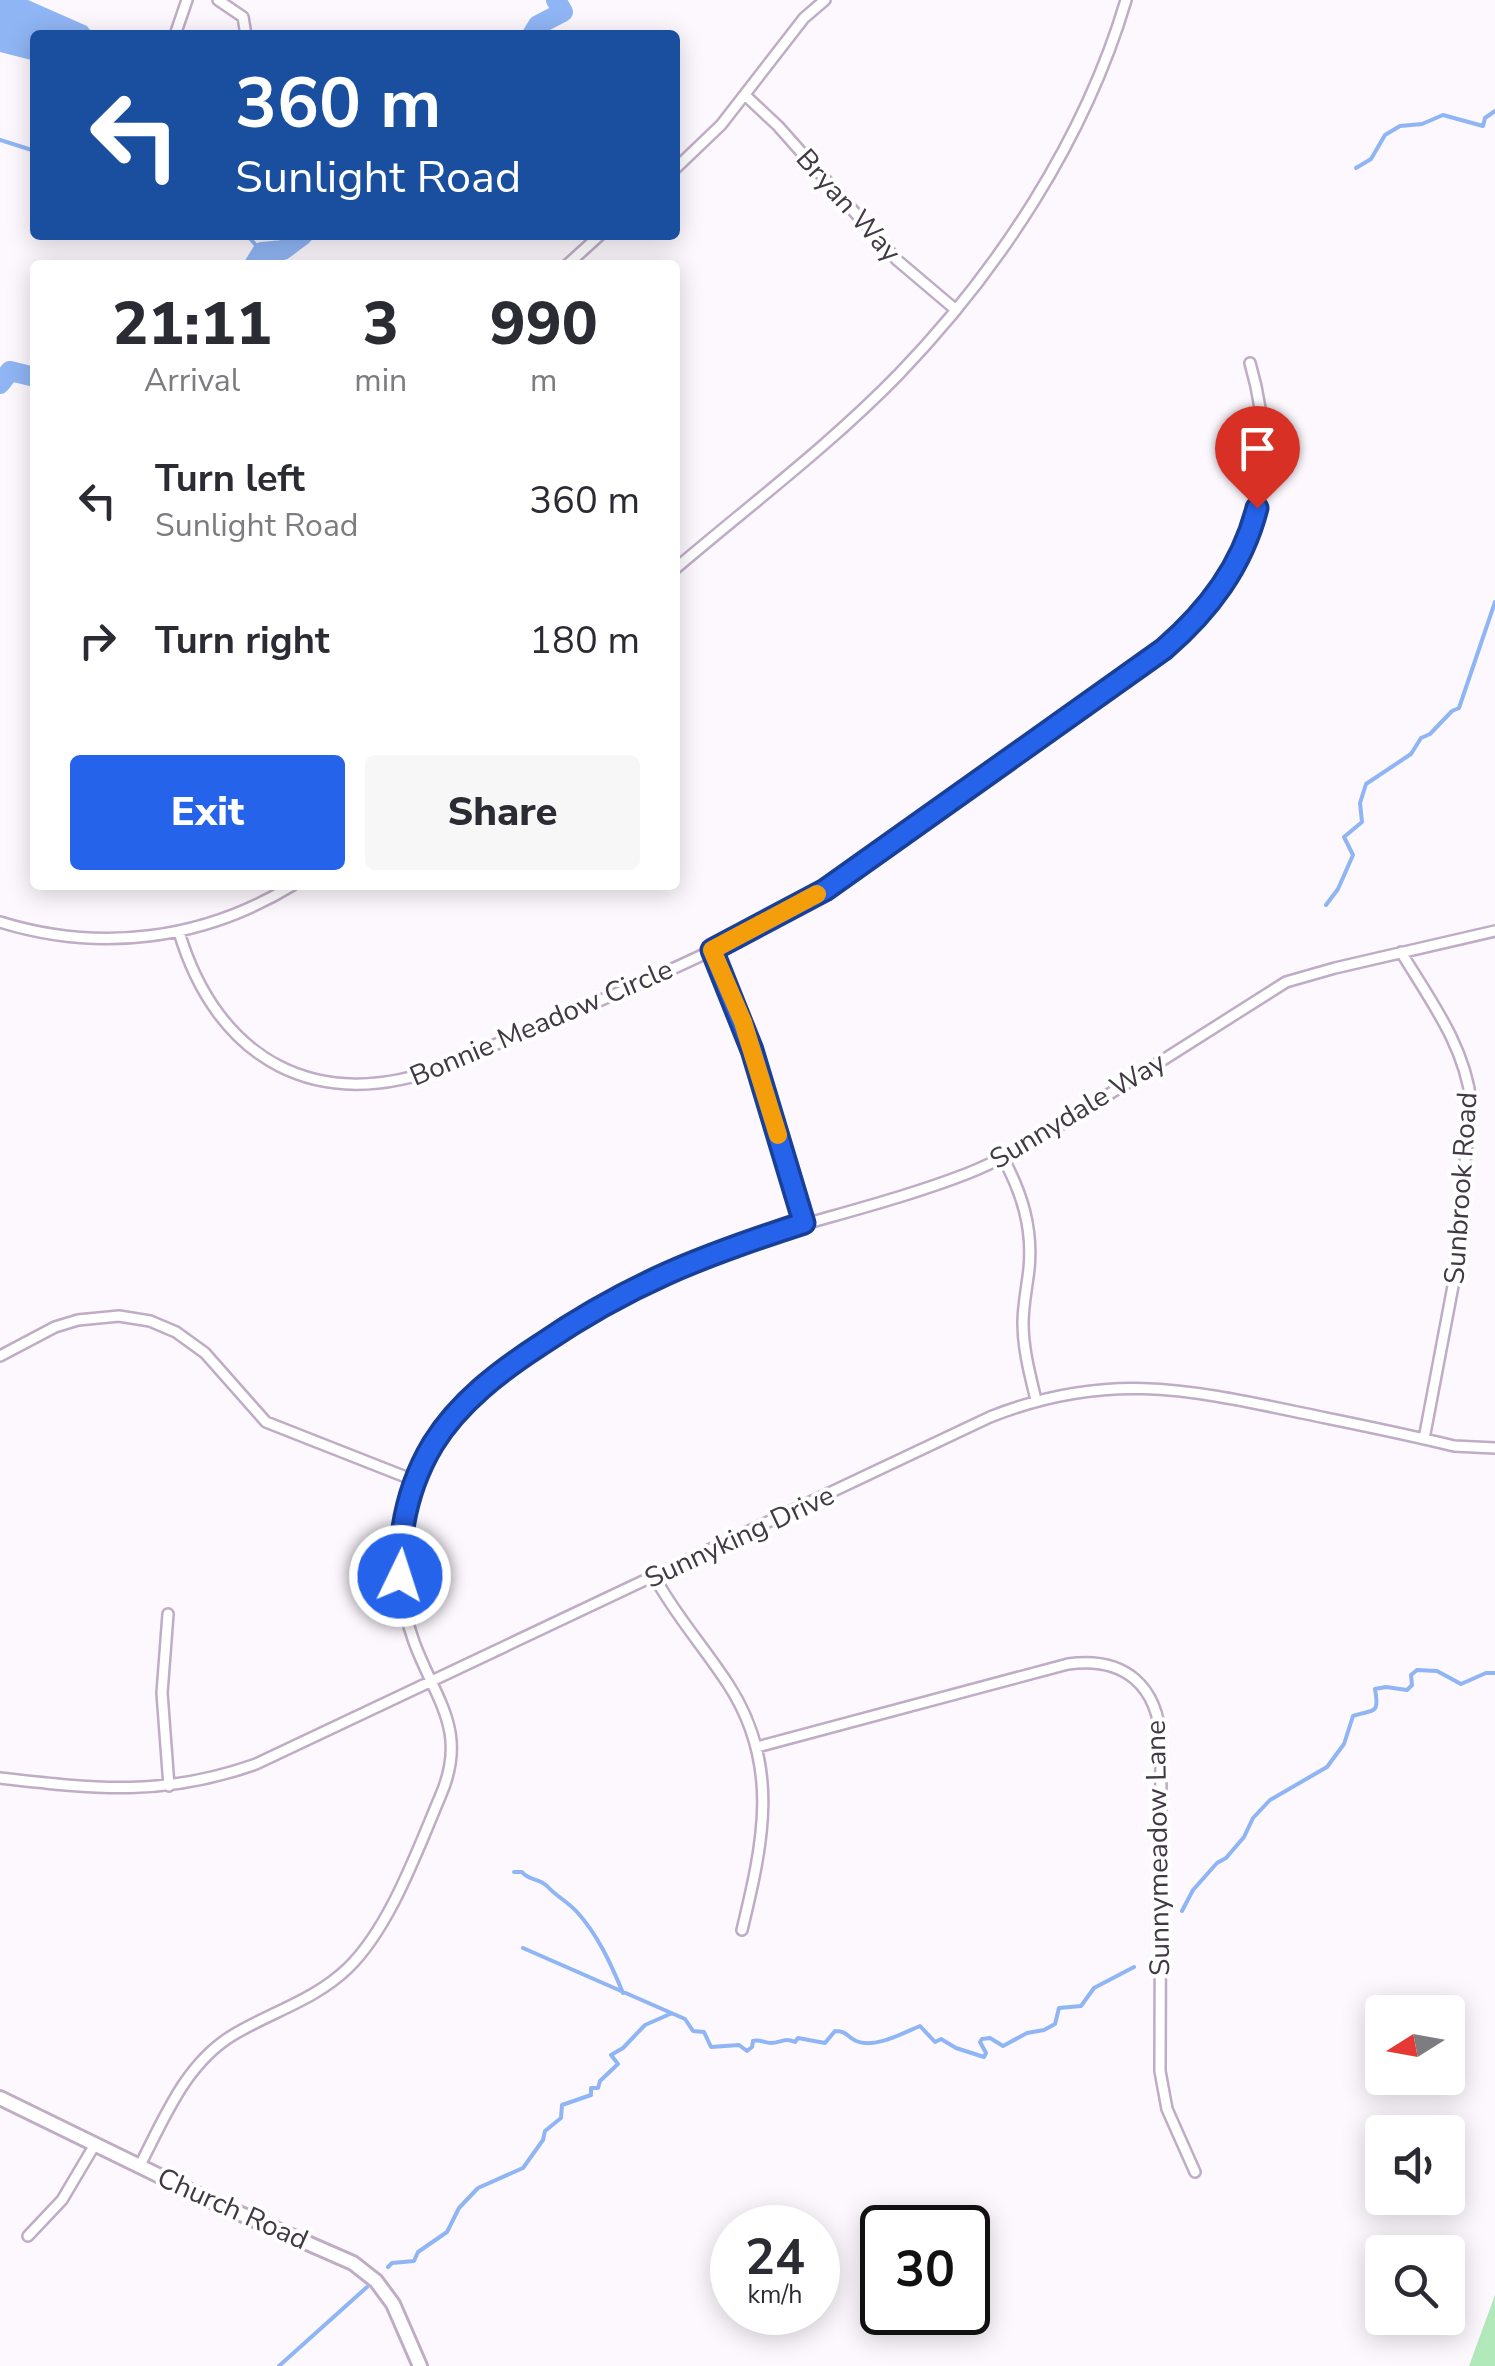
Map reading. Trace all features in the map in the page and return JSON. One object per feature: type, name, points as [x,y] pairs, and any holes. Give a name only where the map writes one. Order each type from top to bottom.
[{"type":"street","points":[[176,30],[187,0]]},
{"type":"street","points":[[218,0],[243,17],[245,30]]},
{"type":"street","points":[[680,163],[721,125],[804,18],[825,0]]},
{"type":"street","points":[[680,564],[859,412],[956,310],[1055,163],[1103,62],[1126,0]]},
{"type":"street","name":"Bryan Way","points":[[746,96],[778,126],[897,260],[956,310]]},
{"type":"street","points":[[572,260],[594,240]]},
{"type":"street","name":"Bonnie Meadow Circle","points":[[179,932],[194,978],[214,1010],[239,1038],[262,1057],[293,1072],[352,1085],[398,1082],[433,1071],[712,950],[825,890],[1164,649],[1194,623],[1238,560],[1257,508],[1265,439],[1250,363]]},
{"type":"street","points":[[0,922],[43,934],[91,939],[144,938],[233,916],[283,890]]},
{"type":"street","name":"Sunnydale Way","points":[[139,2167],[182,2086],[206,2056],[234,2035],[331,1982],[360,1956],[373,1937],[449,1774],[450,1723],[408,1623],[400,1576],[403,1528],[416,1481],[434,1443],[462,1408],[497,1376],[562,1330],[657,1275],[729,1247],[938,1184],[1002,1158],[1286,982],[1495,932]]},
{"type":"street","points":[[712,950],[752,1050],[804,1223]]},
{"type":"street","name":"Sunbrook Road","points":[[1402,952],[1457,1045],[1472,1102],[1454,1286],[1424,1439]]},
{"type":"street","points":[[1002,1158],[1016,1184],[1028,1222],[1030,1266],[1022,1322],[1036,1400]]},
{"type":"street","points":[[0,1356],[55,1327],[78,1320],[119,1316],[150,1321],[187,1338],[205,1353],[266,1422],[416,1481]]},
{"type":"street","name":"Sunnyking Drive","points":[[0,1778],[97,1789],[169,1786],[256,1764],[990,1417],[1036,1400],[1103,1388],[1172,1388],[1454,1446],[1495,1448]]},
{"type":"street","points":[[654,1576],[672,1608],[730,1687],[757,1747],[763,1796],[762,1839],[742,1930]]},
{"type":"street","points":[[168,1614],[162,1708],[169,1786]]},
{"type":"street","name":"Sunnymeadow Lane","points":[[757,1747],[1068,1664],[1109,1664],[1140,1684],[1154,1704],[1160,1732],[1160,2071],[1168,2109],[1194,2172]]},
{"type":"street","name":"Church Road","points":[[0,2098],[94,2146],[329,2250],[361,2268],[393,2304],[420,2366]]},
{"type":"street","points":[[28,2236],[62,2200],[94,2146]]},
{"type":"green space","points":[[1495,2295],[1495,2366],[1469,2366]]},
{"type":"water","points":[[0,0],[28,0],[90,30],[30,30],[30,60],[0,52]]},
{"type":"waterway","points":[[535,30],[563,12],[556,0]]},
{"type":"waterway","points":[[1356,168],[1371,159],[1385,135],[1400,126],[1422,124],[1443,115],[1483,126],[1485,118],[1495,111]]},
{"type":"waterway","points":[[0,140],[30,149]]},
{"type":"waterway","points":[[251,240],[262,252]]},
{"type":"waterway","points":[[257,260],[262,252],[283,250],[296,240]]},
{"type":"waterway","points":[[0,384],[10,371],[30,376]]},
{"type":"waterway","points":[[1326,905],[1353,855],[1344,837],[1362,822],[1360,803],[1366,784],[1411,754],[1421,738],[1459,708],[1495,602]]},
{"type":"waterway","points":[[1182,1911],[1193,1890],[1244,1837],[1253,1818],[1270,1800],[1327,1767],[1344,1744],[1353,1716],[1376,1708],[1375,1689],[1407,1690],[1412,1685],[1411,1675],[1417,1670],[1437,1671],[1461,1684],[1495,1673]]},
{"type":"waterway","points":[[514,1872],[544,1883],[577,1912],[598,1940],[623,1993]]},
{"type":"waterway","points":[[523,1948],[685,2019],[693,2031],[704,2032],[711,2047],[739,2045],[747,2051],[753,2041],[795,2042],[798,2038],[825,2043],[835,2031],[856,2041],[872,2043],[920,2026],[935,2042],[941,2039],[984,2057],[982,2039],[990,2038],[1003,2046],[1027,2033],[1044,2030],[1055,2024],[1059,2008],[1081,2006],[1094,1988],[1134,1967]]},
{"type":"waterway","points":[[388,2267],[414,2261],[418,2252],[447,2232],[459,2208],[478,2188],[523,2168],[545,2131],[561,2118],[562,2105],[591,2095],[591,2088],[598,2088],[618,2064],[611,2055],[645,2025],[670,2014]]},
{"type":"waterway","points":[[279,2366],[367,2287]]},
{"type":"slow traffic","points":[[778,1135],[743,1022],[712,950],[817,894]]},
{"type":"route","points":[[400,1576],[403,1528],[424,1460],[447,1424],[478,1392],[524,1356],[627,1290],[693,1260],[804,1223],[743,1022],[712,950],[825,890],[1164,649],[1212,602],[1238,560],[1257,508]]}]
